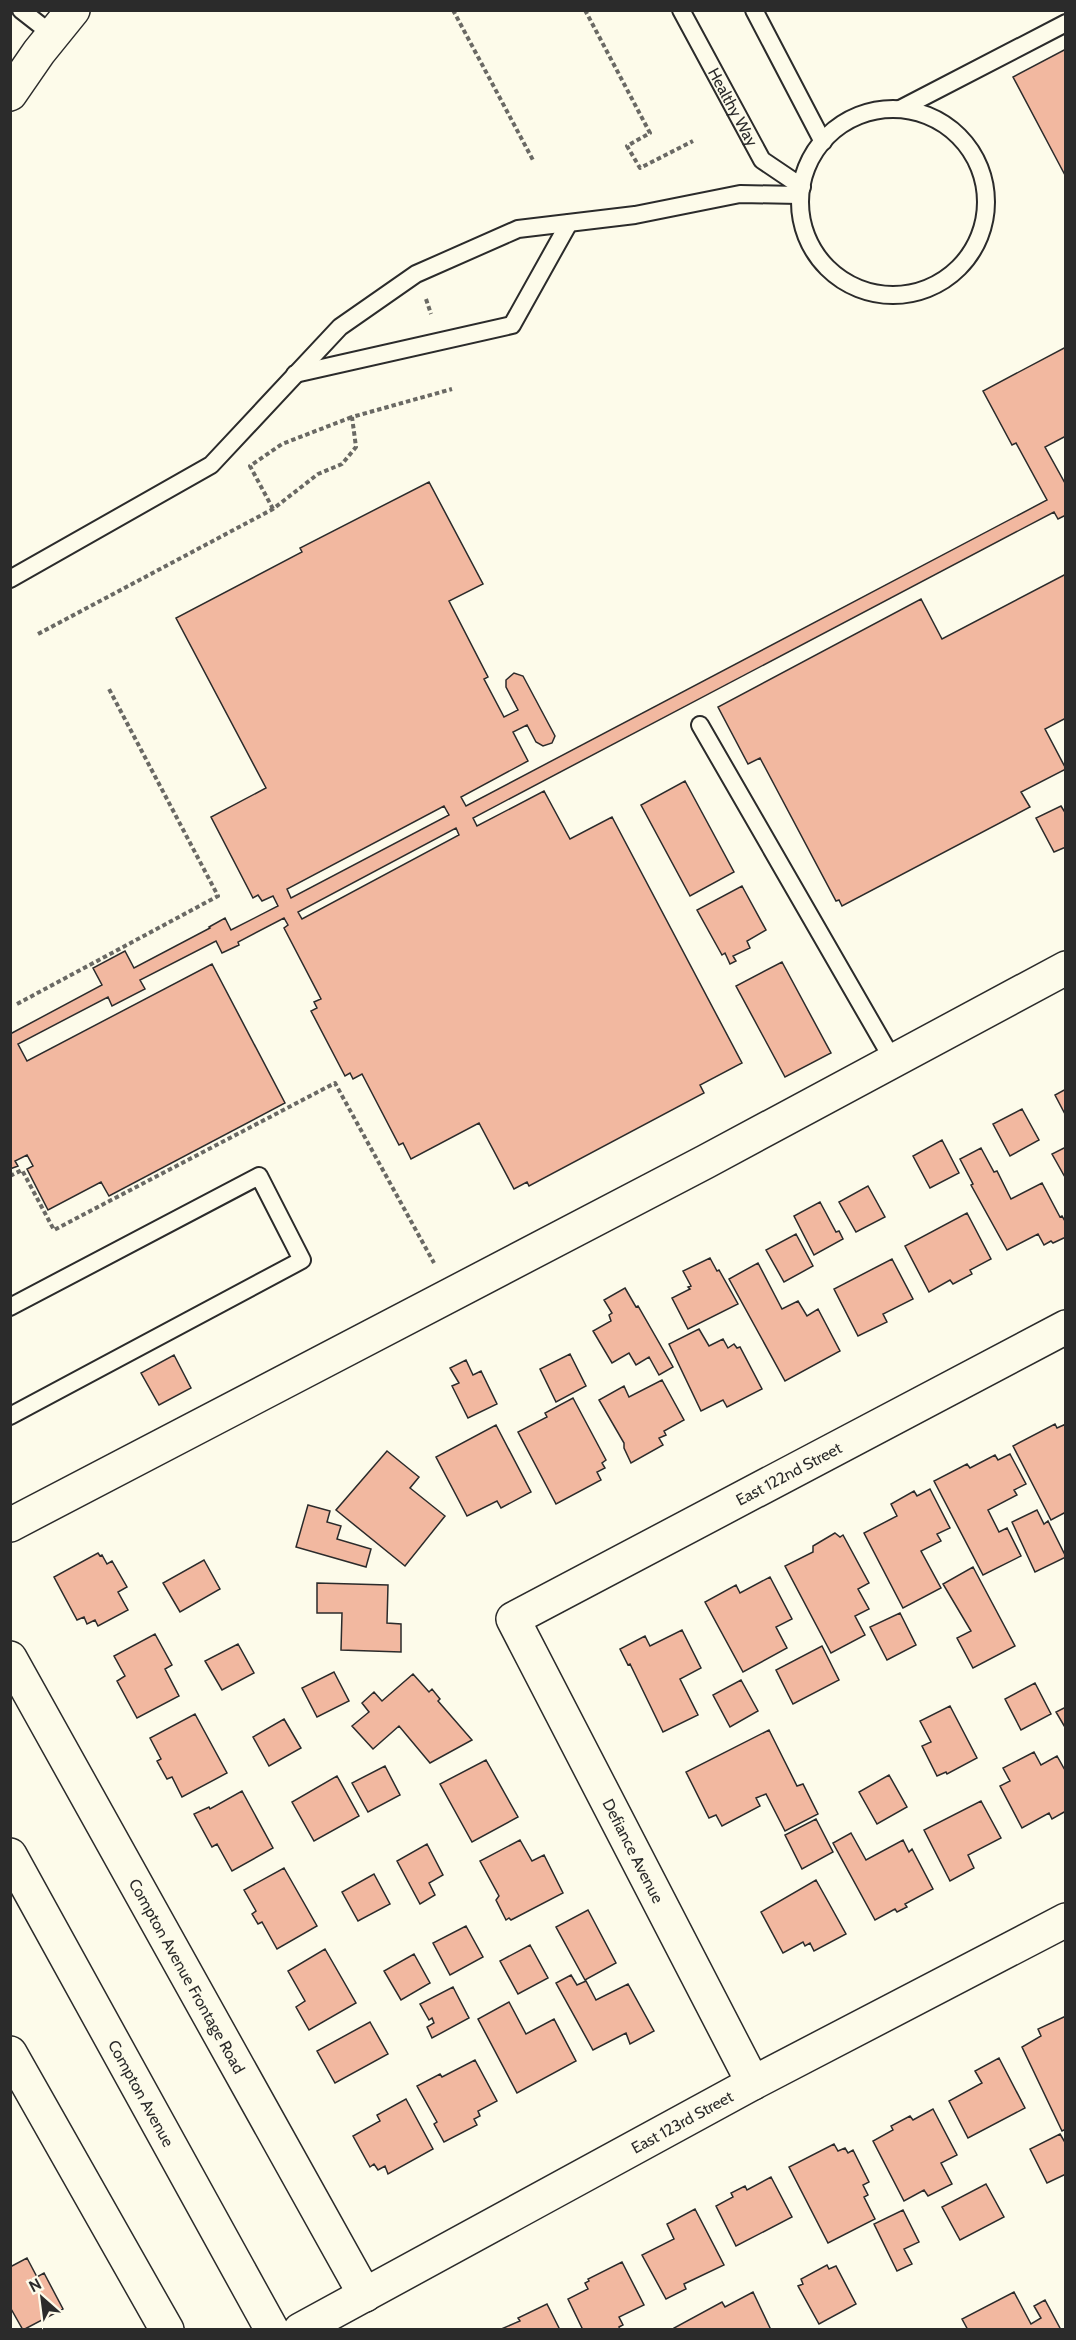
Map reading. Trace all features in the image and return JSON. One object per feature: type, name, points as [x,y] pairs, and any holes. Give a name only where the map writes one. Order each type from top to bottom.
[{"type":"street","points":[[10,94],[73,10]]},
{"type":"street","points":[[10,1525],[705,1162],[1065,968]]},
{"type":"street","name":"East 122nd Street","points":[[513,1619],[1065,1327]]},
{"type":"street","name":"Defiance Avenue","points":[[513,1619],[753,2083]]},
{"type":"street","name":"Compton Avenue Frontage Road","points":[[10,1658],[365,2295]]},
{"type":"street","name":"Compton Avenue","points":[[10,1855],[272,2330]]},
{"type":"street","name":"East 123rd Street","points":[[300,2330],[753,2083],[1065,1920]]},
{"type":"street","points":[[10,2053],[167,2330]]},
{"type":"lane","points":[[21,10],[53,35]]},
{"type":"lane","name":"Healthy Way","points":[[681,10],[762,160],[800,191]]},
{"type":"lane","points":[[754,10],[823,142]]},
{"type":"lane","points":[[900,109],[936,119],[964,141],[982,173],[986,210],[976,244],[953,273],[922,291],[885,295],[850,285],[821,263],[803,231],[800,191],[809,160],[832,131],[864,113],[900,109],[1065,24]]},
{"type":"lane","points":[[10,579],[211,465],[340,327],[416,274],[518,229],[635,215],[740,194],[800,191]]},
{"type":"lane","points":[[295,374],[512,325],[569,223]]},
{"type":"lane","points":[[700,726],[893,1060]]},
{"type":"lane","points":[[10,1307],[259,1176],[302,1260],[10,1416]]},
{"type":"path","points":[[453,10],[534,162]]},
{"type":"path","points":[[585,10],[650,133],[627,146],[640,168],[693,141]]},
{"type":"path","points":[[273,508],[250,466],[282,444],[351,417],[452,389]]},
{"type":"path","points":[[38,634],[273,508],[318,474],[342,464],[356,447],[351,417]]},
{"type":"path","points":[[17,1004],[218,896],[108,687]]},
{"type":"path","points":[[10,1176],[22,1170],[54,1230],[335,1083],[451,1295]]},
{"type":"building","points":[[1066,49],[1066,177],[1013,77]]},
{"type":"building","points":[[1066,347],[1066,436],[1045,447],[1066,485],[1066,515],[1058,519],[1054,512],[473,818],[477,826],[544,791],[570,839],[612,817],[742,1063],[700,1085],[704,1093],[529,1186],[527,1182],[514,1189],[479,1123],[411,1159],[403,1143],[399,1145],[362,1074],[353,1079],[350,1073],[345,1076],[311,1011],[317,1008],[314,1002],[321,999],[284,928],[288,925],[284,918],[222,953],[216,941],[140,980],[145,989],[112,1006],[108,997],[18,1044],[27,1061],[212,964],[285,1103],[109,1196],[101,1182],[48,1210],[27,1169],[33,1166],[27,1155],[15,1161],[18,1166],[10,1169],[10,1031],[12,1033],[102,985],[93,968],[125,951],[134,968],[225,918],[231,930],[278,906],[273,896],[262,901],[258,895],[253,898],[211,817],[266,788],[176,618],[302,552],[300,548],[429,482],[483,584],[449,601],[488,677],[484,679],[504,717],[518,710],[506,687],[506,680],[514,673],[523,676],[555,736],[552,743],[543,746],[536,742],[527,725],[513,732],[528,761],[461,797],[466,806],[1047,500],[1016,443],[1012,445],[983,391]],"holes":[[[444,806],[449,815],[291,898],[287,889]],[[456,828],[459,835],[302,919],[298,912]]]},
{"type":"building","points":[[1066,574],[1066,718],[1045,729],[1066,769],[1021,792],[1030,807],[842,906],[839,900],[836,901],[760,758],[748,764],[718,707],[921,599],[942,639]]},
{"type":"building","points":[[685,781],[734,872],[690,896],[641,805]]},
{"type":"building","points":[[1061,806],[1066,814],[1066,847],[1054,852],[1036,818]]},
{"type":"building","points":[[742,886],[766,930],[747,941],[750,948],[733,956],[736,961],[730,964],[725,953],[722,955],[697,910]]},
{"type":"building","points":[[782,962],[831,1053],[785,1077],[736,986]]},
{"type":"building","points":[[1066,1089],[1066,1116],[1055,1095]]},
{"type":"building","points":[[1022,1109],[1039,1140],[1010,1156],[993,1124]]},
{"type":"building","points":[[942,1140],[959,1173],[930,1188],[913,1156]]},
{"type":"building","points":[[1066,1147],[1066,1179],[1052,1154]]},
{"type":"building","points":[[981,1148],[994,1172],[997,1171],[1011,1199],[1042,1183],[1060,1217],[1062,1216],[1066,1223],[1066,1237],[1044,1245],[1038,1234],[1007,1250],[971,1185],[973,1184],[960,1159]]},
{"type":"building","points":[[868,1186],[885,1217],[856,1232],[839,1202]]},
{"type":"building","points":[[820,1202],[836,1232],[839,1231],[843,1239],[814,1255],[794,1216]]},
{"type":"building","points":[[967,1213],[991,1259],[970,1270],[972,1274],[953,1284],[950,1280],[929,1292],[905,1246]]},
{"type":"building","points":[[796,1234],[813,1266],[784,1282],[766,1250]]},
{"type":"building","points":[[710,1258],[738,1304],[688,1329],[672,1298],[690,1289],[688,1287],[691,1286],[683,1271]]},
{"type":"building","points":[[892,1259],[913,1299],[883,1314],[887,1322],[858,1336],[834,1289]]},
{"type":"building","points":[[758,1263],[782,1309],[798,1301],[807,1316],[818,1309],[840,1351],[785,1381],[729,1279]]},
{"type":"building","points":[[625,1288],[673,1367],[659,1375],[649,1357],[636,1365],[629,1353],[612,1363],[593,1331],[611,1321],[609,1315],[612,1313],[604,1300]]},
{"type":"building","points":[[699,1329],[709,1346],[723,1339],[728,1348],[734,1344],[737,1348],[740,1347],[762,1389],[727,1407],[723,1400],[701,1411],[669,1344]]},
{"type":"building","points":[[570,1354],[586,1386],[556,1402],[540,1369]]},
{"type":"building","points":[[174,1355],[191,1388],[159,1405],[141,1373]]},
{"type":"building","points":[[466,1360],[473,1375],[481,1371],[497,1404],[468,1418],[452,1386],[459,1383],[450,1368]]},
{"type":"building","points":[[662,1380],[684,1420],[664,1431],[666,1435],[659,1438],[663,1445],[631,1463],[624,1443],[599,1400],[624,1386],[629,1397]]},
{"type":"building","points":[[573,1398],[606,1460],[602,1463],[605,1468],[597,1472],[601,1480],[556,1504],[518,1432],[547,1417],[545,1413]]},
{"type":"building","points":[[1055,1424],[1057,1428],[1066,1424],[1066,1512],[1051,1520],[1013,1446]]},
{"type":"building","points":[[496,1425],[531,1492],[501,1508],[497,1501],[467,1516],[436,1457]]},
{"type":"building","points":[[387,1451],[419,1477],[410,1488],[445,1516],[405,1566],[336,1510]]},
{"type":"building","points":[[1010,1454],[1026,1484],[1014,1490],[1017,1495],[988,1510],[999,1532],[1007,1528],[1021,1556],[983,1575],[934,1481],[967,1464],[970,1468],[995,1455],[998,1460]]},
{"type":"building","points":[[930,1489],[950,1528],[937,1534],[941,1541],[921,1551],[941,1588],[903,1608],[864,1533],[897,1516],[891,1504],[914,1491],[917,1496]]},
{"type":"building","points":[[308,1505],[330,1511],[327,1522],[341,1526],[337,1539],[371,1549],[366,1567],[296,1547]]},
{"type":"building","points":[[1037,1510],[1044,1524],[1048,1521],[1066,1557],[1035,1572],[1012,1522]]},
{"type":"building","points":[[835,1533],[840,1537],[843,1535],[869,1583],[858,1589],[869,1609],[855,1616],[865,1635],[831,1653],[785,1566],[813,1552],[813,1546]]},
{"type":"building","points":[[98,1553],[102,1555],[107,1564],[112,1561],[127,1587],[118,1592],[128,1610],[98,1626],[95,1620],[87,1624],[84,1617],[77,1620],[54,1577]]},
{"type":"building","points":[[204,1560],[220,1589],[180,1612],[163,1583]]},
{"type":"building","points":[[973,1567],[1015,1646],[973,1668],[957,1638],[971,1631],[943,1584]]},
{"type":"building","points":[[770,1577],[792,1619],[776,1627],[787,1648],[743,1672],[705,1602],[736,1585],[740,1593]]},
{"type":"building","points":[[317,1583],[388,1585],[387,1623],[401,1624],[401,1652],[341,1650],[342,1613],[317,1613]]},
{"type":"building","points":[[900,1613],[916,1645],[887,1660],[870,1627]]},
{"type":"building","points":[[682,1630],[701,1668],[680,1679],[698,1715],[663,1732],[630,1664],[628,1665],[620,1649],[645,1636],[650,1646]]},
{"type":"building","points":[[155,1634],[172,1665],[165,1669],[179,1696],[137,1718],[117,1681],[125,1676],[114,1656]]},
{"type":"building","points":[[238,1644],[254,1673],[222,1690],[205,1661]]},
{"type":"building","points":[[822,1646],[839,1680],[793,1704],[776,1670]]},
{"type":"building","points":[[334,1672],[349,1701],[317,1717],[302,1688]]},
{"type":"building","points":[[413,1674],[429,1692],[432,1689],[440,1699],[438,1701],[472,1740],[430,1763],[399,1726],[373,1749],[352,1726],[369,1712],[362,1703],[374,1692],[382,1701]]},
{"type":"building","points":[[741,1680],[758,1711],[730,1727],[713,1695]]},
{"type":"building","points":[[1035,1683],[1051,1714],[1021,1730],[1005,1699]]},
{"type":"building","points":[[950,1706],[977,1758],[947,1774],[946,1772],[937,1776],[922,1746],[931,1742],[920,1721]]},
{"type":"building","points":[[1066,1707],[1066,1729],[1056,1712]]},
{"type":"building","points":[[195,1714],[227,1773],[182,1797],[172,1777],[167,1779],[157,1761],[161,1759],[150,1738]]},
{"type":"building","points":[[284,1719],[301,1748],[269,1766],[253,1737]]},
{"type":"building","points":[[769,1730],[797,1786],[803,1784],[818,1814],[785,1831],[766,1794],[756,1798],[760,1806],[722,1826],[716,1815],[709,1818],[686,1772]]},
{"type":"building","points":[[1034,1752],[1041,1765],[1057,1756],[1066,1772],[1066,1811],[1052,1819],[1049,1813],[1022,1828],[1000,1786],[1010,1781],[1003,1768]]},
{"type":"building","points":[[486,1760],[518,1817],[472,1842],[440,1784]]},
{"type":"building","points":[[385,1766],[400,1795],[368,1812],[352,1783]]},
{"type":"building","points":[[889,1775],[907,1807],[877,1824],[859,1792]]},
{"type":"building","points":[[337,1776],[359,1816],[314,1841],[292,1802]]},
{"type":"building","points":[[242,1791],[273,1848],[232,1871],[217,1844],[212,1847],[194,1814],[209,1807],[210,1809]]},
{"type":"building","points":[[981,1801],[1001,1838],[968,1855],[974,1868],[950,1881],[924,1830]]},
{"type":"building","points":[[816,1819],[833,1852],[802,1869],[785,1835]]},
{"type":"building","points":[[851,1833],[866,1860],[903,1840],[909,1852],[912,1849],[933,1889],[905,1904],[907,1907],[897,1912],[895,1909],[875,1920],[833,1843]]},
{"type":"building","points":[[520,1840],[532,1861],[544,1855],[563,1893],[511,1920],[509,1918],[506,1920],[496,1900],[499,1896],[480,1861]]},
{"type":"building","points":[[427,1844],[443,1875],[429,1883],[435,1895],[420,1904],[397,1861]]},
{"type":"building","points":[[284,1868],[317,1926],[277,1949],[262,1922],[258,1924],[252,1914],[256,1911],[244,1890]]},
{"type":"building","points":[[374,1874],[390,1904],[358,1921],[342,1892]]},
{"type":"building","points":[[816,1880],[846,1934],[814,1951],[810,1943],[805,1946],[803,1942],[783,1953],[761,1912]]},
{"type":"building","points":[[588,1910],[616,1963],[585,1980],[556,1927]]},
{"type":"building","points":[[466,1926],[483,1957],[450,1975],[433,1943]]},
{"type":"building","points":[[530,1945],[548,1978],[518,1994],[500,1961]]},
{"type":"building","points":[[325,1949],[356,2003],[309,2030],[296,2007],[305,2001],[288,1971]]},
{"type":"building","points":[[414,1954],[430,1983],[401,2000],[384,1971]]},
{"type":"building","points":[[571,1975],[577,1985],[586,1981],[596,2000],[628,1984],[654,2031],[630,2044],[626,2033],[593,2050],[556,1983]]},
{"type":"building","points":[[453,1987],[469,2018],[432,2038],[427,2027],[434,2023],[432,2018],[429,2020],[420,2004]]},
{"type":"building","points":[[509,2002],[526,2034],[554,2019],[576,2061],[517,2093],[478,2019]]},
{"type":"building","points":[[1066,2016],[1066,2129],[1062,2131],[1022,2047],[1041,2036],[1038,2029]]},
{"type":"building","points":[[370,2022],[388,2054],[335,2083],[317,2051]]},
{"type":"building","points":[[999,2058],[1025,2108],[968,2138],[949,2101],[982,2083],[975,2071]]},
{"type":"building","points":[[475,2060],[497,2101],[478,2111],[480,2116],[474,2119],[477,2125],[444,2142],[434,2124],[437,2122],[417,2086],[440,2074],[442,2077]]},
{"type":"building","points":[[406,2099],[433,2149],[388,2174],[385,2166],[378,2170],[374,2164],[370,2167],[353,2136],[380,2121],[377,2115]]},
{"type":"building","points":[[933,2109],[957,2155],[941,2163],[952,2184],[928,2196],[924,2190],[904,2201],[873,2141],[893,2130],[891,2126],[910,2116],[913,2120]]},
{"type":"building","points":[[1060,2134],[1066,2144],[1066,2174],[1047,2183],[1030,2149]]},
{"type":"building","points":[[834,2144],[838,2151],[845,2148],[848,2153],[853,2150],[869,2182],[863,2185],[868,2195],[864,2197],[875,2219],[828,2243],[789,2167]]},
{"type":"building","points":[[771,2177],[792,2217],[736,2246],[716,2206],[733,2197],[731,2193],[745,2186],[747,2190]]},
{"type":"building","points":[[986,2184],[1004,2217],[960,2240],[942,2207]]},
{"type":"building","points":[[695,2209],[724,2265],[684,2284],[686,2289],[666,2299],[642,2255],[674,2239],[667,2224]]},
{"type":"building","points":[[903,2210],[919,2242],[904,2249],[912,2264],[897,2271],[874,2224]]},
{"type":"building","points":[[27,2258],[37,2277],[44,2273],[63,2309],[23,2330],[10,2307],[10,2267]]},
{"type":"building","points":[[622,2262],[644,2305],[619,2317],[623,2325],[619,2327],[620,2330],[583,2330],[568,2299],[588,2289],[585,2283],[589,2281],[588,2279]]},
{"type":"building","points":[[827,2265],[829,2269],[836,2266],[856,2304],[819,2324],[798,2286],[803,2284],[801,2279]]},
{"type":"building","points":[[753,2292],[771,2330],[675,2330],[674,2328],[722,2302],[725,2307]]},
{"type":"building","points":[[1014,2292],[1031,2324],[1041,2318],[1034,2306],[1045,2300],[1061,2330],[968,2330],[962,2319]]},
{"type":"building","points":[[547,2304],[560,2330],[499,2330],[520,2321],[518,2318]]}]
